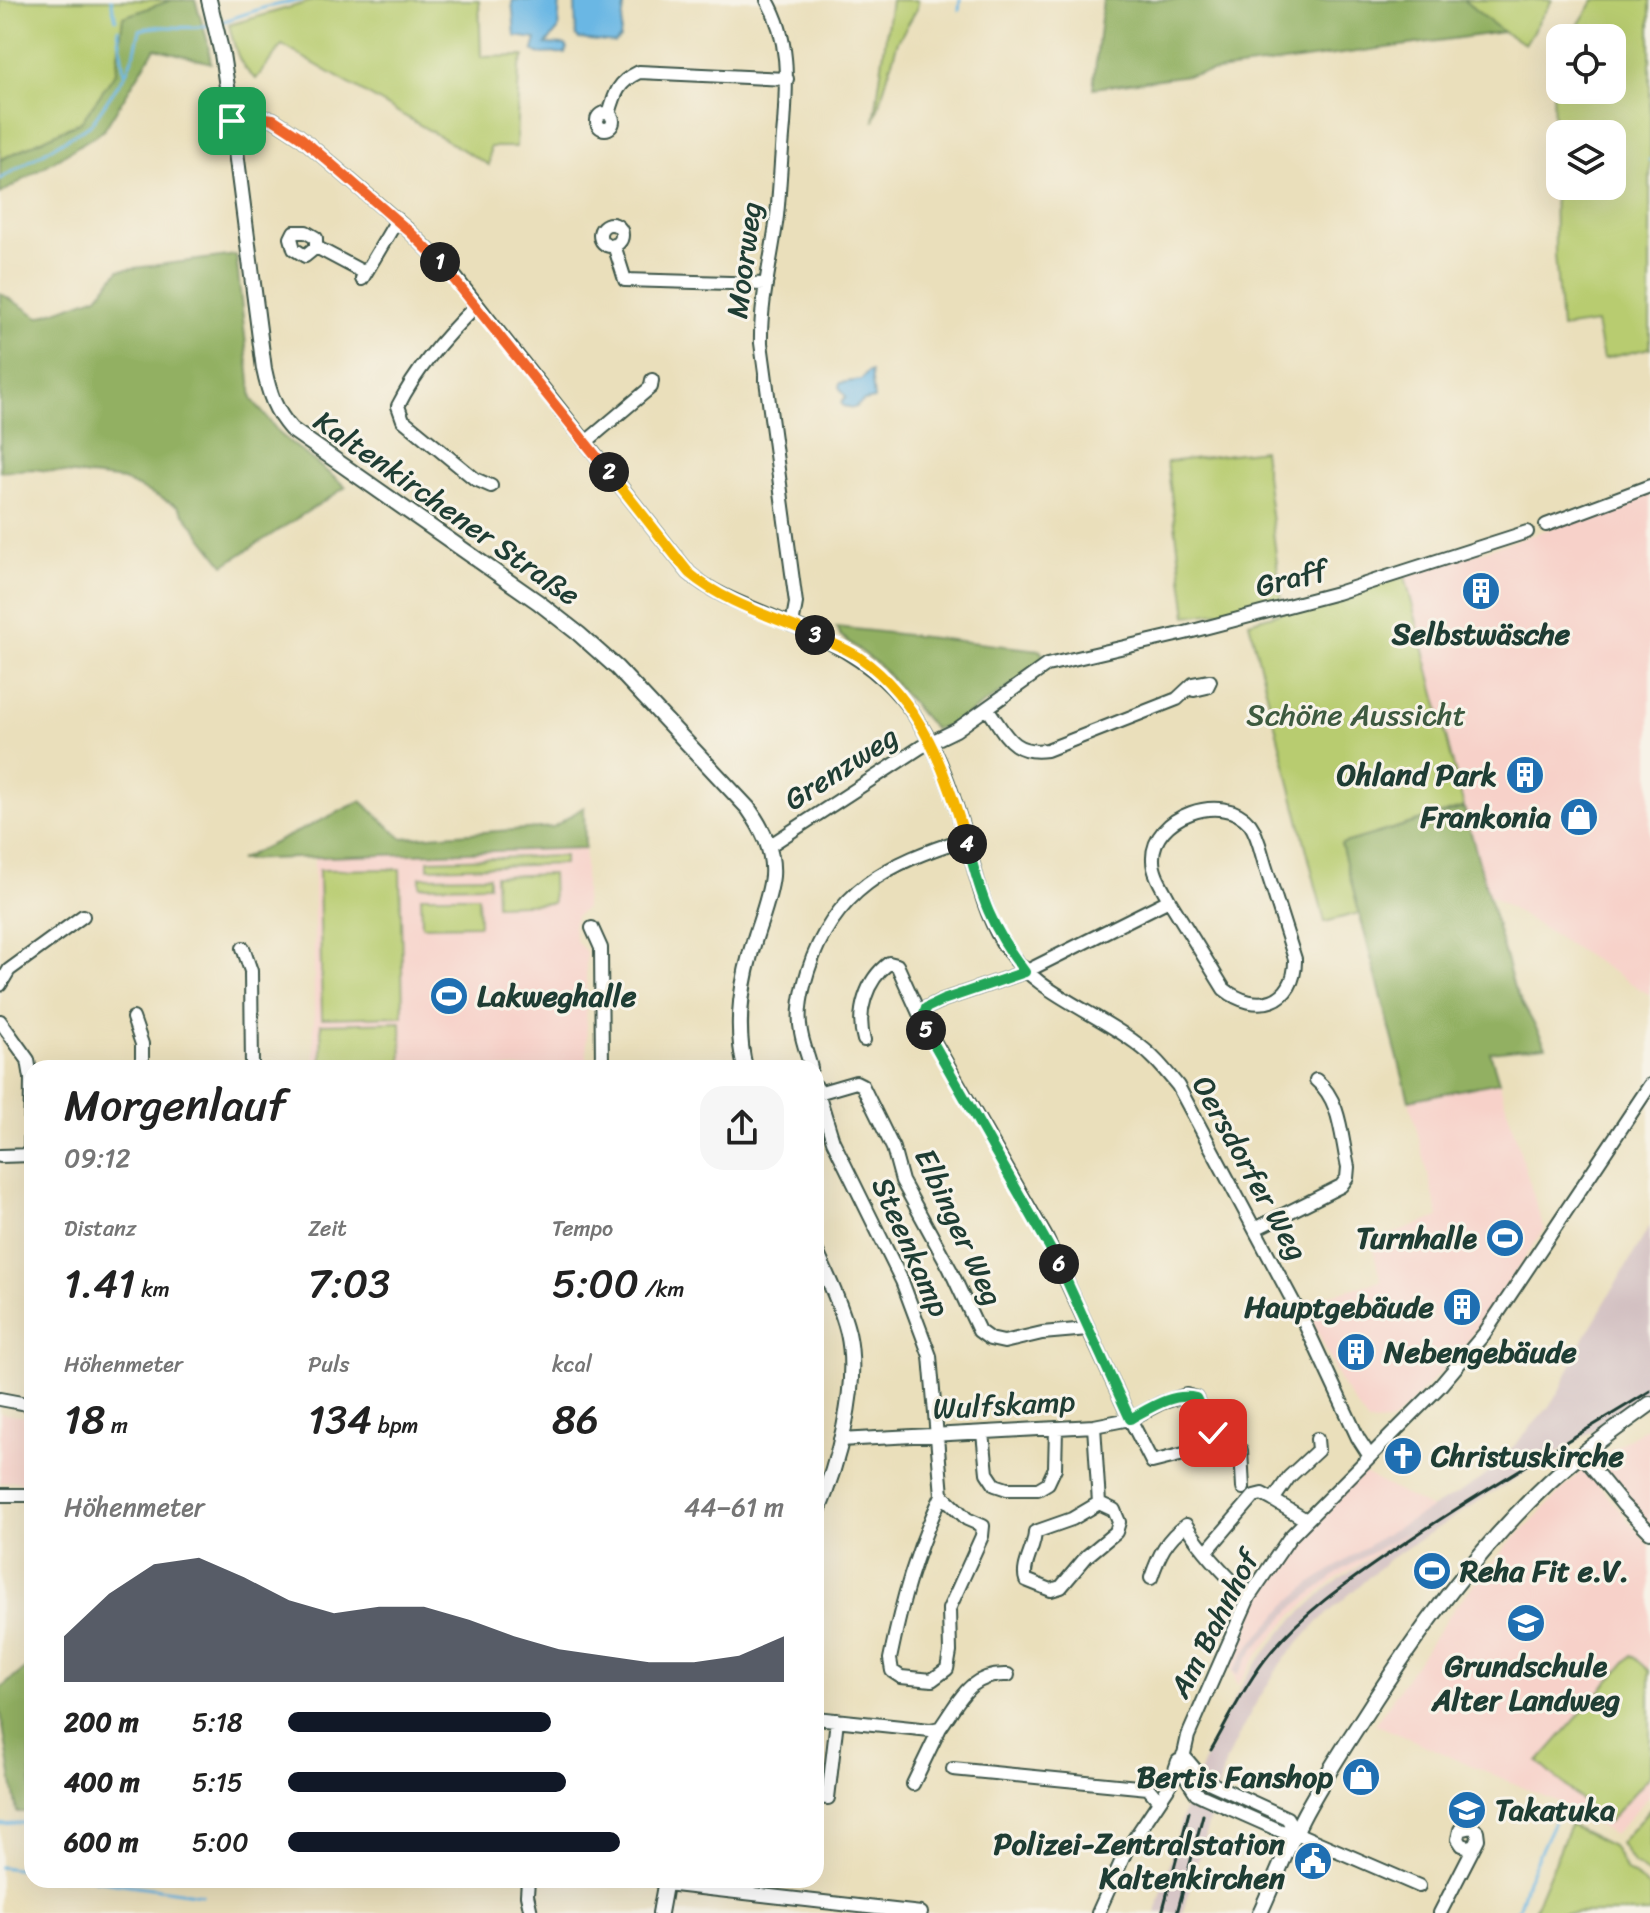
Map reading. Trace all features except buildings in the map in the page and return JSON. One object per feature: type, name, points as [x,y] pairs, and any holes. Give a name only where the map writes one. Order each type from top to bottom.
[{"type":"main road","name":"Kaltenkirchener Straße","points":[[210,4],[218,31],[231,113],[264,369],[270,396],[279,416],[291,429],[579,634],[617,668],[748,808],[769,846]]},
{"type":"main road","points":[[744,1060],[739,1020],[743,982],[772,875],[769,846]]},
{"type":"main road","points":[[824,1270],[848,1335],[852,1365],[840,1440],[824,1491]]},
{"type":"main road","points":[[1260,1913],[1296,1833],[1353,1732],[1451,1590],[1502,1530],[1549,1482],[1650,1404]]},
{"type":"main road","points":[[660,1913],[664,1888]]},
{"type":"street","name":"Moorweg","points":[[767,0],[776,16],[786,50],[787,79],[777,216],[765,284],[761,343],[796,603],[792,625]]},
{"type":"street","points":[[609,114],[616,89],[625,79],[639,72],[787,79]]},
{"type":"street","name":"Oersdorfer Weg","points":[[231,113],[277,122],[299,136],[397,220],[453,274],[689,573],[720,594],[859,657],[900,695],[932,742],[946,773],[986,911],[1003,943],[1025,972],[1043,986],[1136,1043],[1159,1063],[1190,1106],[1303,1320],[1358,1438],[1369,1455]]},
{"type":"street","points":[[316,247],[364,276],[397,220]]},
{"type":"street","points":[[614,245],[625,280],[765,284]]},
{"type":"street","points":[[477,305],[407,388],[398,406],[403,420],[475,479],[491,486]]},
{"type":"street","points":[[586,442],[651,387],[652,380]]},
{"type":"street","points":[[1546,525],[1650,486]]},
{"type":"street","name":"Graff","points":[[1065,660],[1277,609],[1407,572],[1527,532]]},
{"type":"street","name":"Grenzweg","points":[[769,846],[932,742],[956,730],[1047,665],[1065,660]]},
{"type":"street","points":[[987,708],[1015,746],[1036,752],[1177,699],[1191,688]]},
{"type":"street","points":[[1222,808],[1238,814],[1251,826],[1295,959],[1296,976],[1289,990],[1266,1002],[1237,1000],[1224,989],[1169,900],[1153,861],[1156,841],[1167,826],[1183,816],[1201,811],[1222,808]]},
{"type":"street","points":[[809,1060],[800,1032],[804,983],[820,939],[836,912],[860,889],[882,874],[915,856],[965,839]]},
{"type":"street","points":[[922,1020],[926,1008],[1025,972],[1169,900]]},
{"type":"street","points":[[0,985],[9,970],[83,916]]},
{"type":"street","points":[[592,928],[601,948],[602,1060]]},
{"type":"street","points":[[243,948],[251,971],[252,1060]]},
{"type":"street","name":"Wulfskamp","points":[[840,1440],[1094,1426],[1130,1419],[1046,1237],[922,1020],[897,965],[889,963],[876,973],[870,984],[860,1024],[864,1040]]},
{"type":"street","points":[[133,1018],[142,1044],[142,1060]]},
{"type":"street","points":[[0,1021],[28,1060]]},
{"type":"street","points":[[1255,1229],[1341,1186],[1347,1178],[1348,1167],[1333,1099],[1316,1080]]},
{"type":"street","name":"Elbinger Weg","points":[[824,1089],[856,1082],[862,1085],[893,1148],[902,1181],[950,1269],[979,1331],[990,1339],[1004,1342],[1042,1333],[1088,1329]]},
{"type":"street","name":"Am Bahnhof","points":[[1185,1779],[1186,1758],[1202,1702],[1249,1597],[1275,1557],[1306,1520],[1440,1386],[1484,1334],[1650,1085]]},
{"type":"street","name":"Steenkamp","points":[[824,1112],[833,1141],[902,1281],[930,1356],[942,1495]]},
{"type":"street","points":[[0,1156],[24,1155]]},
{"type":"street","points":[[1216,1446],[1196,1398],[1177,1396],[1130,1419],[1152,1462],[1233,1444],[1241,1450],[1243,1488]]},
{"type":"street","points":[[0,1399],[24,1404]]},
{"type":"street","points":[[1094,1426],[1099,1503]]},
{"type":"street","points":[[983,1433],[987,1473],[995,1485],[1007,1489],[1038,1489],[1048,1483],[1055,1468],[1056,1428]]},
{"type":"street","points":[[1273,1500],[1289,1477],[1318,1450],[1317,1439]]},
{"type":"street","points":[[1582,1455],[1650,1532]]},
{"type":"street","points":[[1206,1552],[1254,1496],[1262,1494],[1306,1520]]},
{"type":"street","points":[[0,1495],[24,1495]]},
{"type":"street","points":[[942,1495],[967,1519],[983,1526],[982,1536],[949,1609],[950,1652],[944,1672],[932,1680],[901,1677],[892,1671],[890,1659],[906,1584],[927,1525],[942,1495]]},
{"type":"street","points":[[1099,1503],[1114,1510],[1119,1522],[1116,1532],[1087,1556],[1061,1587],[1051,1590],[1026,1580],[1024,1570],[1035,1543],[1035,1532],[1072,1519],[1099,1503]]},
{"type":"street","points":[[1151,1578],[1164,1545],[1172,1534],[1186,1525],[1206,1552],[1249,1597]]},
{"type":"street","points":[[913,1784],[940,1728],[974,1681],[998,1674],[1008,1675]]},
{"type":"street","points":[[824,1719],[930,1730],[940,1728]]},
{"type":"street","points":[[824,1798],[828,1798],[837,1720]]},
{"type":"street","points":[[1186,1758],[1204,1780]]},
{"type":"street","name":"Am Bahnhof","points":[[1171,1790],[1178,1760],[1186,1758]]},
{"type":"street","points":[[953,1769],[1148,1788],[1159,1801]]},
{"type":"street","points":[[1098,1913],[1126,1851],[1159,1801],[1185,1779],[1204,1780],[1287,1818],[1296,1833]]},
{"type":"street","points":[[1185,1779],[1196,1793]]},
{"type":"street","points":[[1171,1790],[1196,1793],[1419,1886]]},
{"type":"street","points":[[1440,1913],[1475,1845]]},
{"type":"street","points":[[527,1888],[531,1913]]},
{"type":"street","points":[[715,1888],[921,1913]]},
{"type":"shaded area","points":[[1650,491],[1650,995],[1486,893],[1405,576],[1526,537]]},
{"type":"shaded area","points":[[585,848],[585,909],[576,916],[573,926],[576,941],[586,952],[587,1060],[314,1060],[314,857]]},
{"type":"shaded area","points":[[1499,1082],[1544,1230],[1462,1350],[1392,1422],[1368,1423],[1341,1384],[1304,1301],[1381,1281],[1371,1242],[1439,1217],[1409,1100]]},
{"type":"shaded area","points":[[1650,1226],[1650,1396],[1388,1560],[1317,1623],[1281,1663],[1226,1761],[1183,1913],[1156,1913],[1184,1810],[1218,1728],[1248,1674],[1286,1627],[1329,1587],[1413,1529],[1343,1569],[1296,1605],[1255,1648],[1237,1675],[1233,1671],[1250,1645],[1311,1583],[1386,1534],[1476,1483],[1502,1459],[1548,1408],[1584,1338]]},
{"type":"shaded area","points":[[0,1413],[24,1417],[24,1483],[0,1483]]},
{"type":"shaded area","points":[[1650,1425],[1650,1524],[1636,1512],[1602,1468],[1602,1455]]},
{"type":"shaded area","points":[[1584,1468],[1650,1546],[1650,1795],[1614,1835],[1560,1803],[1375,1724],[1454,1608],[1503,1550]]},
{"type":"shaded area","points":[[1357,1470],[1440,1513],[1330,1583],[1291,1617],[1260,1652],[1237,1686],[1229,1661],[1276,1567],[1293,1540]]},
{"type":"green space","points":[[0,0],[172,0],[123,17],[116,72],[82,121],[0,160]]},
{"type":"green space","points":[[172,0],[195,0],[211,63],[155,48],[104,130],[0,194],[0,160],[82,121],[116,72],[123,17]]},
{"type":"green space","points":[[316,0],[479,0],[481,57],[524,56],[519,68],[516,147],[490,147],[489,165],[282,45],[256,79],[241,62],[229,25]]},
{"type":"green space","points":[[891,0],[918,0],[917,9],[898,41],[874,122]]},
{"type":"green space","points":[[1103,0],[1463,0],[1503,32],[1093,88]]},
{"type":"green space","points":[[1463,0],[1552,0],[1525,44],[1503,32]]},
{"type":"green space","points":[[1594,0],[1650,0],[1650,348],[1603,359],[1596,323],[1561,328],[1554,200],[1626,200],[1626,120],[1554,120],[1553,104],[1626,104],[1626,24],[1579,24]]},
{"type":"green space","points":[[236,255],[252,399],[280,434],[346,487],[224,565],[178,506],[123,480],[33,469],[0,471],[0,293],[39,317],[98,296],[119,270]]},
{"type":"green space","points":[[1263,450],[1282,604],[1187,616],[1167,462]]},
{"type":"green space","name":"Schöne Aussicht","points":[[1405,576],[1464,807],[1342,844],[1359,913],[1325,922],[1249,622]]},
{"type":"green space","points":[[836,627],[1040,650],[1047,662],[952,725],[934,729],[880,666],[840,635]]},
{"type":"green space","points":[[361,801],[402,838],[553,827],[584,807],[585,848],[239,860]]},
{"type":"green space","points":[[1464,808],[1514,988],[1546,1046],[1490,1052],[1499,1082],[1409,1100],[1341,844]]},
{"type":"green space","points":[[564,856],[564,864],[428,868],[428,860]]},
{"type":"green space","points":[[400,869],[403,1016],[322,1018],[319,870]]},
{"type":"green space","points":[[552,874],[553,903],[496,905],[495,876]]},
{"type":"green space","points":[[489,876],[489,885],[420,886],[420,877]]},
{"type":"green space","points":[[421,896],[478,896],[479,925],[422,926]]},
{"type":"green space","points":[[401,1022],[402,1060],[322,1060],[321,1024]]},
{"type":"green space","points":[[1632,1655],[1650,1671],[1650,1775],[1607,1823],[1538,1762]]},
{"type":"green space","points":[[24,1670],[24,1812],[17,1812],[0,1708],[0,1689]]},
{"type":"green space","points":[[1650,1809],[1650,1875],[1633,1863],[1620,1843]]},
{"type":"green space","points":[[1570,1825],[1612,1846],[1627,1871],[1650,1888],[1650,1913],[1533,1913]]},
{"type":"water","points":[[512,0],[560,0],[558,30],[546,44],[565,45],[565,53],[538,54],[533,50],[536,39],[515,36]]},
{"type":"water","points":[[575,0],[625,0],[620,38],[615,43],[579,39],[576,36]]},
{"type":"water","points":[[871,372],[874,399],[854,408],[843,406],[841,402],[846,397],[839,387],[840,383],[861,380]]},
{"type":"waterway","points":[[111,0],[116,19]]},
{"type":"waterway","points":[[221,22],[266,7],[302,0]]},
{"type":"waterway","points":[[959,10],[960,0]]},
{"type":"waterway","points":[[0,179],[91,124],[125,75],[140,30],[210,25]]},
{"type":"waterway","points":[[118,29],[124,73]]},
{"type":"waterway","points":[[1517,1913],[1527,1880],[1554,1821]]},
{"type":"waterway","points":[[0,1824],[24,1822]]},
{"type":"waterway","points":[[0,1867],[24,1870]]},
{"type":"waterway","points":[[152,1888],[202,1895]]},
{"type":"railway","points":[[1211,1750],[1262,1663],[1297,1624],[1326,1599],[1452,1512],[1650,1391]]},
{"type":"railway","points":[[1162,1913],[1189,1812]]},
{"type":"railway","points":[[1177,1913],[1203,1815]]},
{"type":"place","name":"Selbstwäsche","points":[[1481,591]]},
{"type":"place","name":"Ohland Park","points":[[1525,775]]},
{"type":"place","name":"Frankonia","points":[[1579,817]]},
{"type":"place","name":"Lakweghalle","points":[[449,996]]},
{"type":"place","name":"Turnhalle","points":[[1505,1238]]},
{"type":"place","name":"Hauptgebäude","points":[[1462,1307]]},
{"type":"place","name":"Nebengebäude","points":[[1356,1352]]},
{"type":"place","name":"Christuskirche","points":[[1403,1456]]},
{"type":"place","name":"Reha Fit e.V.","points":[[1432,1571]]},
{"type":"place","name":"Grundschule Alter Landweg","points":[[1526,1623]]},
{"type":"place","name":"Bertis Fanshop","points":[[1361,1777]]},
{"type":"place","name":"Takatuka","points":[[1467,1810]]},
{"type":"place","name":"Polizei-Zentralstation Kaltenkirchen","points":[[1313,1861]]},
{"type":"route","points":[[232,121],[231,113],[273,119],[299,136],[410,232],[453,274],[700,583],[859,657],[900,695],[932,742],[946,773],[986,911],[1003,943],[1025,972],[943,1000],[926,1008],[922,1020],[1046,1237],[1130,1419],[1177,1396],[1186,1395],[1196,1398],[1213,1433]]}]
